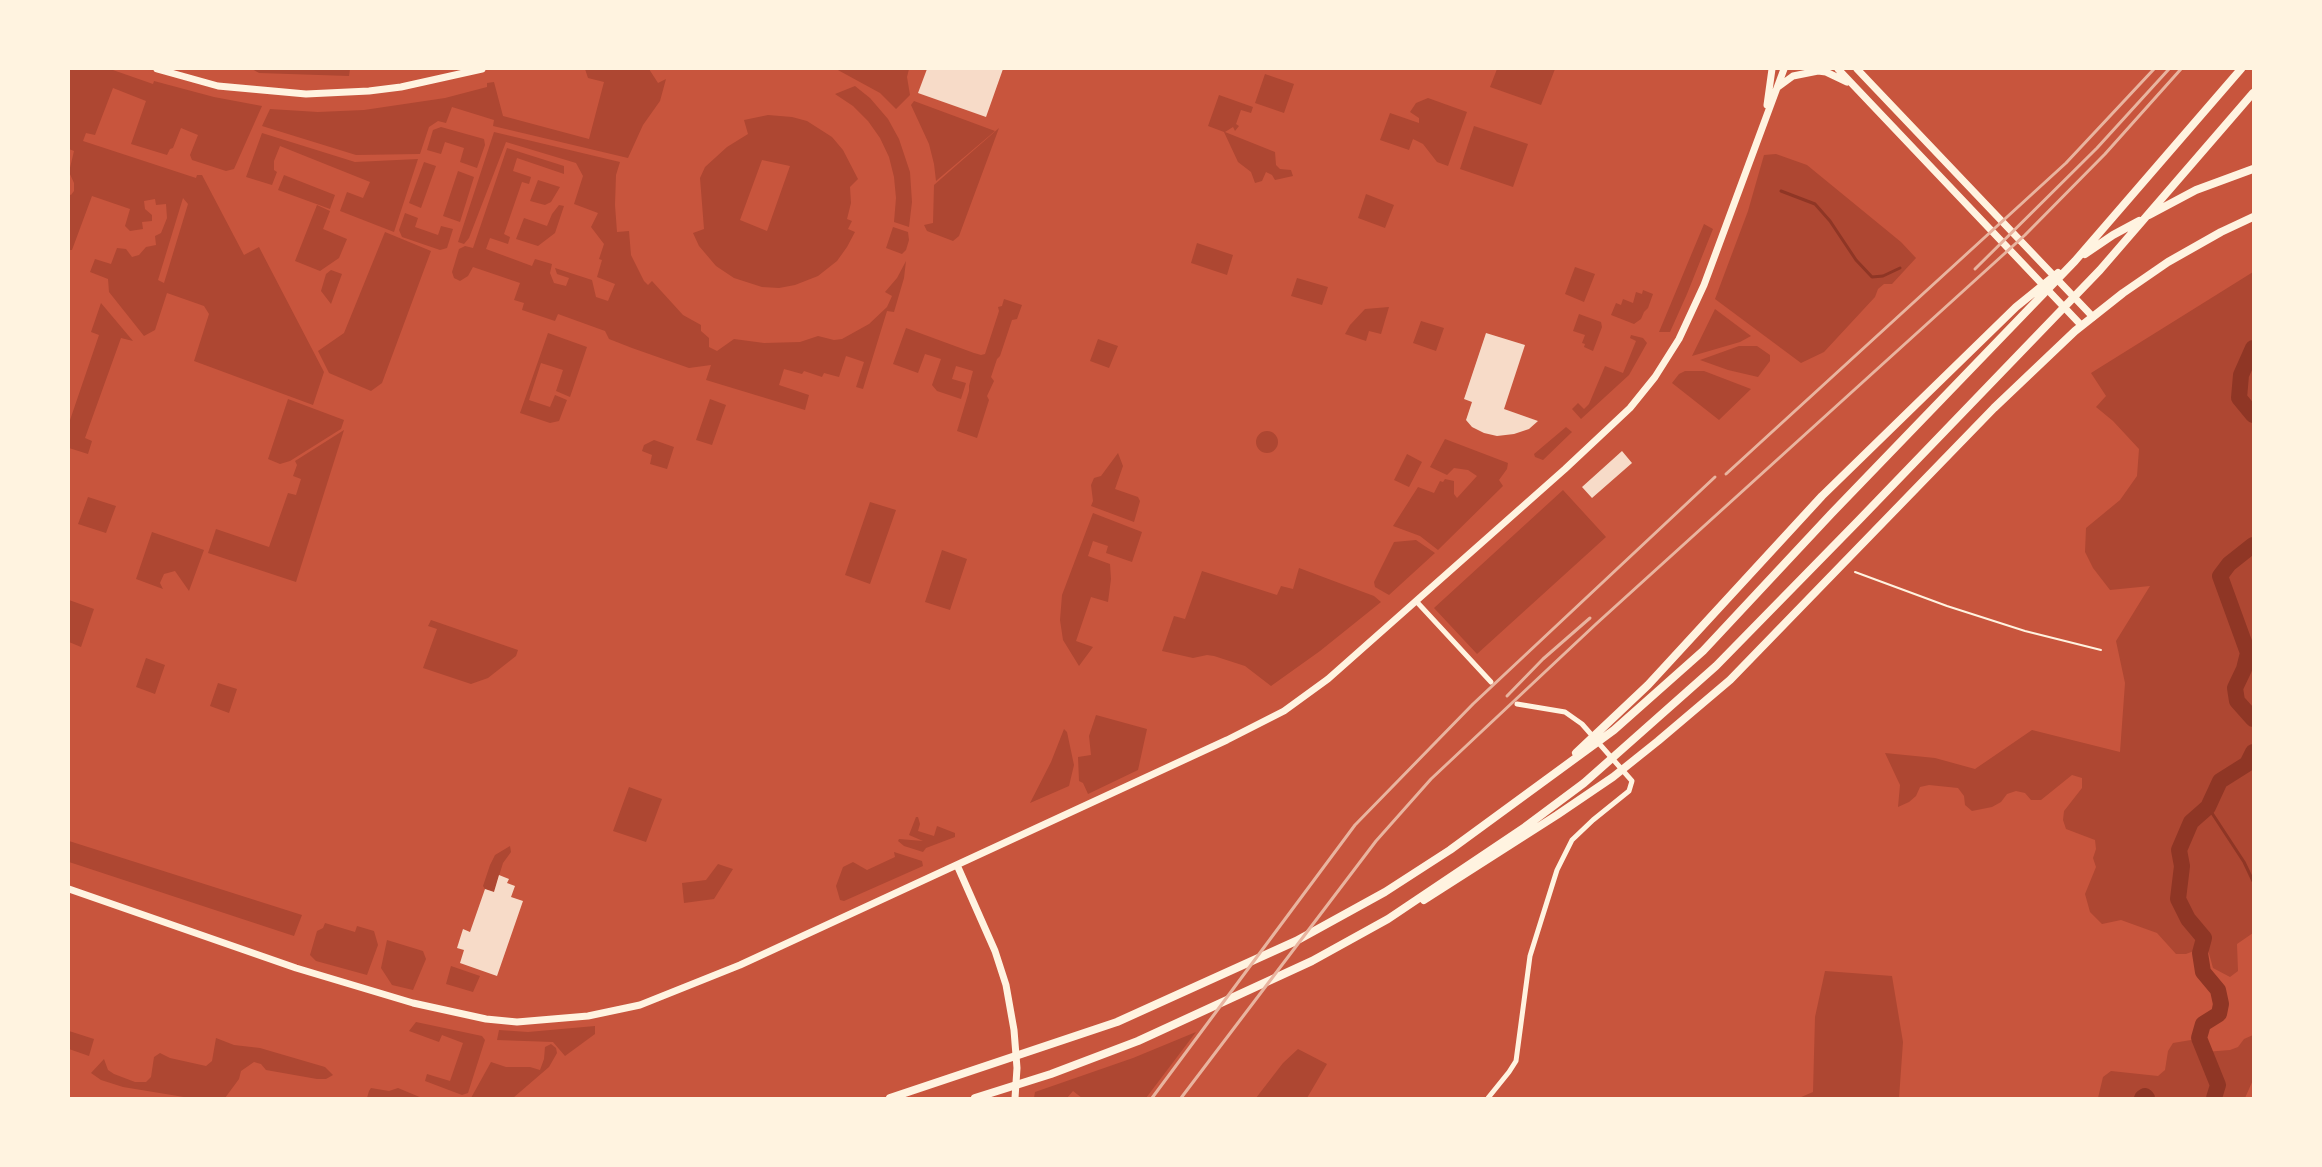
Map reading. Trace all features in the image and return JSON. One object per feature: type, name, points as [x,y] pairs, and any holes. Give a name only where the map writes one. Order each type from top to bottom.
[{"type":"main road","points":[[890,1098],[1117,1022],[1296,941],[1404,880],[1450,850],[1614,730],[1703,651],[2075,261],[2241,69]]},
{"type":"main road","points":[[1388,919],[1525,827],[1584,783],[1716,666],[2100,270],[2253,93]]},
{"type":"main road","points":[[1554,775],[1648,685],[1822,496],[2016,307],[2042,285],[2112,235],[2196,190],[2253,169]]},
{"type":"main road","points":[[975,1098],[1051,1074],[1138,1041],[1312,961],[1435,894],[1613,777],[1730,680],[2045,357],[2092,317],[2168,262],[2253,217]]},
{"type":"street","points":[[157,69],[218,86],[306,94],[401,87],[482,69]]},
{"type":"street","points":[[1765,119],[1772,69]]},
{"type":"street","points":[[69,889],[296,968],[413,1003],[486,1019],[517,1022],[588,1016],[640,1005],[740,965],[1227,740],[1284,711],[1309,695],[1630,408],[1655,377],[1678,339],[1701,291],[1784,69]]},
{"type":"street","points":[[1838,69],[2081,326]]},
{"type":"street","points":[[1857,69],[2092,317]]},
{"type":"street","points":[[1776,89],[1793,76],[1818,71],[1837,76],[1855,87]]},
{"type":"street","points":[[1416,601],[1491,682]]},
{"type":"street","points":[[1488,1098],[1516,1061],[1530,956],[1557,870],[1572,840],[1629,791],[1632,781],[1582,724],[1564,712],[1516,704]]},
{"type":"street","points":[[957,866],[995,951],[1006,985],[1014,1030],[1017,1068],[1015,1098]]},
{"type":"lane","points":[[1855,572],[1947,606],[2025,631],[2101,650]]},
{"type":"shaded area","points":[[69,69],[110,69],[153,84],[154,81],[214,97],[262,106],[234,169],[226,171],[192,160],[190,155],[198,135],[181,128],[173,148],[167,155],[131,144],[146,101],[113,88],[95,135],[86,133],[83,141],[196,178],[197,175],[202,175],[244,255],[259,247],[324,372],[313,405],[194,361],[209,314],[204,306],[167,293],[155,330],[144,336],[109,292],[108,279],[90,272],[95,259],[111,264],[117,248],[126,249],[132,257],[139,255],[146,247],[156,245],[155,236],[161,233],[167,218],[166,204],[156,205],[155,199],[144,201],[145,209],[152,215],[152,221],[142,222],[143,229],[130,231],[125,226],[130,209],[92,196],[72,250],[69,250],[69,194],[71,195],[74,191],[74,183],[69,172],[74,151],[69,149]],"holes":[[[183,198],[188,204],[164,283],[158,280]]]},
{"type":"shaded area","points":[[252,69],[350,69],[349,76],[259,73]]},
{"type":"shaded area","points":[[585,69],[649,69],[658,83],[666,79],[660,101],[643,125],[628,158],[493,126],[494,120],[452,107],[446,123],[438,121],[429,127],[420,154],[356,155],[262,126],[270,109],[318,112],[364,110],[445,98],[487,87],[487,83],[494,82],[503,116],[589,139],[604,82],[588,78]]},
{"type":"shaded area","points":[[836,69],[909,69],[907,77],[910,95],[896,109],[880,93]]},
{"type":"shaded area","points":[[1497,69],[1555,69],[1541,105],[1490,87]]},
{"type":"shaded area","points":[[1265,74],[1294,84],[1284,113],[1255,103]]},
{"type":"shaded area","points":[[855,86],[870,98],[888,119],[899,139],[910,172],[912,202],[909,227],[894,222],[896,198],[894,177],[889,157],[880,138],[853,106],[835,94]]},
{"type":"shaded area","points":[[1219,95],[1253,107],[1251,113],[1241,110],[1236,124],[1239,126],[1235,131],[1233,127],[1225,132],[1275,152],[1276,165],[1280,169],[1291,170],[1293,176],[1275,180],[1266,172],[1262,181],[1255,183],[1251,172],[1238,162],[1224,132],[1208,126]]},
{"type":"shaded area","points":[[1428,98],[1467,112],[1448,166],[1437,162],[1423,144],[1413,139],[1409,150],[1380,140],[1390,113],[1419,123],[1419,118],[1410,112],[1416,103]]},
{"type":"shaded area","points":[[914,101],[995,131],[936,181],[929,144],[911,105]]},
{"type":"shaded area","points":[[768,115],[807,121],[832,137],[843,150],[858,179],[850,187],[851,203],[847,219],[852,221],[848,229],[855,232],[847,247],[837,261],[818,276],[795,285],[779,288],[762,287],[734,278],[716,266],[699,246],[693,233],[704,229],[700,178],[705,167],[727,147],[748,134],[744,120]],"holes":[[[762,160],[790,166],[767,231],[740,220]]]},
{"type":"shaded area","points":[[1474,126],[1528,144],[1513,187],[1460,169]]},
{"type":"shaded area","points":[[441,127],[484,139],[485,145],[477,168],[460,162],[464,148],[445,142],[441,154],[427,150],[433,130]]},
{"type":"shaded area","points":[[999,128],[959,236],[953,241],[927,231],[924,225],[933,223],[934,185]]},
{"type":"shaded area","points":[[494,132],[620,162],[616,175],[617,232],[629,231],[631,255],[644,281],[648,285],[652,281],[683,315],[701,325],[701,331],[709,338],[709,347],[717,351],[734,339],[764,343],[800,342],[818,336],[834,340],[842,339],[869,324],[887,307],[892,296],[885,292],[897,278],[906,261],[904,278],[894,312],[887,311],[863,389],[856,387],[864,362],[846,356],[839,377],[824,373],[822,377],[804,371],[802,374],[784,369],[779,385],[809,395],[805,410],[706,380],[711,365],[689,368],[609,339],[605,331],[558,314],[555,321],[522,310],[524,303],[514,300],[520,283],[473,267],[468,276],[460,281],[454,278],[452,272],[459,249],[465,246],[473,248],[507,148],[564,166],[564,174],[517,158],[513,171],[531,177],[529,184],[522,182],[504,234],[510,237],[508,244],[490,238],[486,249],[532,266],[535,259],[552,264],[550,273],[554,283],[566,286],[569,278],[557,274],[555,268],[592,280],[596,297],[608,301],[615,284],[597,277],[604,244],[591,227],[598,213],[574,204],[583,176],[576,163],[506,142],[469,238],[464,244],[458,242]]},
{"type":"shaded area","points":[[262,133],[355,162],[418,159],[394,232],[340,211],[347,192],[363,198],[370,182],[280,146],[274,161],[274,170],[277,172],[272,185],[246,177]]},
{"type":"shaded area","points":[[1776,154],[1807,165],[1901,242],[1916,258],[1892,284],[1884,284],[1878,289],[1875,297],[1824,352],[1801,363],[1715,299],[1748,211],[1764,155]]},
{"type":"shaded area","points":[[424,162],[436,166],[421,208],[409,203]]},
{"type":"shaded area","points":[[458,171],[474,177],[460,222],[443,216]]},
{"type":"shaded area","points":[[284,175],[335,195],[330,209],[278,190]]},
{"type":"shaded area","points":[[538,180],[560,187],[551,202],[545,205],[530,201]]},
{"type":"shaded area","points":[[1366,194],[1394,205],[1385,228],[1358,218]]},
{"type":"shaded area","points":[[317,205],[330,211],[323,229],[347,239],[339,258],[320,271],[295,261]]},
{"type":"shaded area","points":[[559,205],[564,206],[555,233],[538,246],[516,239],[524,218],[547,226]]},
{"type":"shaded area","points":[[405,213],[418,218],[415,227],[438,235],[441,226],[453,229],[447,248],[440,250],[402,237],[399,230]]},
{"type":"shaded area","points":[[1704,224],[1713,229],[1687,294],[1670,332],[1659,332]]},
{"type":"shaded area","points":[[893,227],[908,232],[909,240],[902,254],[886,248]]},
{"type":"shaded area","points":[[385,232],[431,251],[382,383],[371,391],[329,373],[318,351],[344,333]]},
{"type":"shaded area","points":[[1197,243],[1233,255],[1227,275],[1191,263]]},
{"type":"shaded area","points":[[1575,267],[1595,274],[1584,302],[1565,294]]},
{"type":"shaded area","points":[[331,270],[342,274],[331,304],[321,291],[326,274]]},
{"type":"shaded area","points":[[2253,272],[2253,933],[2237,944],[2238,971],[2230,977],[2213,968],[2208,950],[2199,949],[2186,954],[2176,954],[2157,933],[2121,920],[2102,924],[2090,912],[2085,894],[2096,867],[2093,858],[2096,849],[2095,840],[2066,829],[2063,820],[2064,811],[2082,788],[2082,778],[2072,775],[2041,800],[2031,800],[2025,793],[2016,791],[2007,794],[2001,802],[1992,807],[1972,811],[1965,805],[1964,796],[1958,788],[1929,785],[1920,787],[1916,796],[1898,807],[1900,785],[1885,753],[1935,758],[1975,769],[2032,730],[2120,752],[2125,683],[2116,641],[2150,586],[2110,590],[2093,568],[2085,552],[2086,528],[2120,500],[2137,476],[2139,449],[2113,421],[2096,407],[2106,396],[2091,373]]},
{"type":"shaded area","points":[[1297,278],[1328,287],[1322,305],[1291,296]]},
{"type":"shaded area","points":[[1643,290],[1653,294],[1641,319],[1634,324],[1611,315],[1616,303],[1621,305],[1623,299],[1633,303],[1636,292],[1642,294]]},
{"type":"shaded area","points":[[1004,299],[1022,305],[1017,319],[1012,320],[997,359],[991,377],[994,381],[987,396],[989,400],[977,438],[957,431],[973,371],[956,366],[952,379],[966,383],[961,399],[937,391],[932,385],[941,359],[925,354],[918,373],[893,364],[906,328],[974,353],[985,354],[999,311],[998,307],[1002,306]]},
{"type":"shaded area","points":[[101,303],[133,341],[121,338],[85,438],[92,441],[88,454],[69,448],[69,423],[99,335],[91,332]]},
{"type":"shaded area","points":[[1389,307],[1381,334],[1369,331],[1366,341],[1345,334],[1365,309]]},
{"type":"shaded area","points":[[1715,309],[1751,336],[1740,342],[1692,356]]},
{"type":"shaded area","points":[[1579,314],[1601,322],[1602,327],[1593,351],[1584,347],[1585,344],[1582,343],[1585,335],[1573,331]]},
{"type":"shaded area","points":[[1421,321],[1444,328],[1436,351],[1413,343]]},
{"type":"shaded area","points":[[548,333],[587,347],[570,397],[556,391],[563,370],[541,363],[529,400],[550,407],[555,395],[567,400],[559,421],[550,423],[520,413]]},
{"type":"shaded area","points":[[1631,335],[1643,338],[1647,343],[1629,375],[1581,419],[1572,409],[1578,403],[1584,409],[1589,404],[1605,366],[1623,373],[1636,341],[1630,338]]},
{"type":"shaded area","points":[[1098,339],[1118,346],[1109,368],[1090,361]]},
{"type":"shaded area","points":[[1739,346],[1757,346],[1770,355],[1770,361],[1758,377],[1700,360]]},
{"type":"shaded area","points":[[1685,371],[1704,371],[1751,389],[1719,420],[1672,383],[1679,374]]},
{"type":"shaded area","points":[[288,399],[344,420],[341,429],[290,461],[280,464],[268,459]]},
{"type":"shaded area","points":[[710,399],[726,405],[712,445],[696,440]]},
{"type":"shaded area","points":[[1566,427],[1572,432],[1543,460],[1535,457],[1534,454]]},
{"type":"shaded area","points":[[344,430],[296,582],[208,553],[216,529],[269,547],[288,493],[296,495],[301,479],[293,476],[297,465],[295,461]]},
{"type":"shaded area","points":[[1263,431],[1271,431],[1278,438],[1278,446],[1271,453],[1263,453],[1256,446],[1256,438]]},
{"type":"shaded area","points":[[1445,439],[1508,463],[1507,469],[1499,480],[1503,486],[1438,550],[1420,536],[1393,526],[1418,487],[1434,493],[1440,481],[1443,482],[1445,479],[1454,481],[1454,494],[1457,498],[1477,476],[1468,470],[1454,468],[1447,475],[1430,467]]},
{"type":"shaded area","points":[[654,440],[674,447],[667,469],[650,464],[652,455],[642,451],[644,445]]},
{"type":"shaded area","points":[[1118,453],[1123,466],[1115,489],[1138,497],[1140,501],[1134,522],[1091,506],[1093,501],[1091,485],[1094,478],[1101,476]]},
{"type":"shaded area","points":[[1407,454],[1422,462],[1409,487],[1394,480]]},
{"type":"shaded area","points":[[1563,490],[1606,537],[1477,654],[1434,608]]},
{"type":"shaded area","points":[[88,497],[116,506],[106,533],[78,524]]},
{"type":"shaded area","points":[[870,502],[896,510],[870,584],[845,575]]},
{"type":"shaded area","points":[[1093,513],[1142,532],[1132,562],[1106,553],[1108,546],[1093,541],[1088,556],[1110,564],[1111,579],[1108,602],[1091,597],[1076,641],[1093,647],[1079,666],[1063,640],[1060,620],[1062,595]]},
{"type":"shaded area","points":[[152,532],[204,550],[189,591],[175,571],[164,574],[160,583],[163,589],[136,579]]},
{"type":"shaded area","points":[[1416,540],[1435,553],[1389,595],[1375,587],[1374,582],[1394,542]]},
{"type":"shaded area","points":[[942,550],[967,559],[950,610],[925,602]]},
{"type":"shaded area","points":[[1299,568],[1374,596],[1381,602],[1320,651],[1271,686],[1245,666],[1214,656],[1193,658],[1162,651],[1174,616],[1185,619],[1202,571],[1277,595],[1281,586],[1293,589]]},
{"type":"shaded area","points":[[69,600],[94,609],[81,647],[69,642]]},
{"type":"shaded area","points":[[431,620],[518,650],[516,656],[488,678],[471,684],[423,668],[437,629],[428,626]]},
{"type":"shaded area","points":[[146,658],[165,665],[155,694],[136,687]]},
{"type":"shaded area","points":[[218,683],[237,689],[229,713],[210,706]]},
{"type":"shaded area","points":[[1096,715],[1147,729],[1138,770],[1088,794],[1083,783],[1079,781],[1078,757],[1091,755],[1089,736]]},
{"type":"shaded area","points":[[1064,729],[1067,732],[1074,765],[1069,786],[1030,803],[1051,762]]},
{"type":"shaded area","points":[[629,787],[662,799],[646,842],[613,831]]},
{"type":"shaded area","points":[[916,817],[920,824],[918,831],[934,836],[937,826],[955,833],[955,837],[926,848],[923,852],[904,846],[898,841],[899,839],[923,841],[909,835]]},
{"type":"shaded area","points":[[69,841],[302,915],[294,936],[69,862]]},
{"type":"shaded area","points":[[510,846],[511,852],[503,863],[494,892],[485,889],[483,886],[495,855]]},
{"type":"shaded area","points":[[894,852],[922,861],[923,866],[844,901],[840,900],[836,886],[843,867],[853,862],[867,870],[895,857]]},
{"type":"shaded area","points":[[718,864],[733,869],[714,899],[684,903],[682,883],[706,880]]},
{"type":"shaded area","points":[[325,923],[355,932],[357,926],[374,931],[378,945],[367,975],[316,961],[310,955],[317,931],[323,928]]},
{"type":"shaded area","points":[[387,940],[423,951],[426,959],[413,990],[392,985],[381,968]]},
{"type":"shaded area","points":[[451,966],[480,976],[473,992],[446,984]]},
{"type":"shaded area","points":[[1825,971],[1892,976],[1903,1042],[1899,1098],[1799,1098],[1813,1092],[1815,1017]]},
{"type":"shaded area","points":[[416,1022],[482,1036],[485,1040],[468,1093],[462,1095],[425,1081],[427,1074],[450,1081],[463,1043],[442,1035],[439,1042],[409,1031]]},
{"type":"shaded area","points":[[595,1026],[595,1034],[565,1056],[553,1042],[497,1040],[499,1030],[528,1032]]},
{"type":"shaded area","points":[[69,1031],[94,1039],[89,1056],[69,1049]]},
{"type":"shaded area","points":[[1196,1032],[1146,1098],[1082,1098],[1073,1091],[1067,1098],[1034,1098],[1035,1092],[1133,1058]]},
{"type":"shaded area","points":[[2253,1035],[2253,1080],[2245,1098],[2098,1098],[2103,1077],[2111,1071],[2158,1076],[2165,1070],[2168,1051],[2173,1043],[2191,1040],[2205,1052],[2230,1050],[2238,1047],[2244,1039]]},
{"type":"shaded area","points":[[216,1038],[234,1045],[260,1048],[325,1067],[333,1075],[326,1079],[317,1079],[266,1070],[261,1064],[254,1062],[241,1071],[239,1079],[225,1098],[190,1098],[123,1087],[101,1080],[91,1073],[104,1059],[108,1070],[114,1074],[135,1082],[146,1082],[151,1077],[154,1057],[160,1053],[170,1058],[206,1066],[212,1061]]},
{"type":"shaded area","points":[[551,1044],[556,1048],[557,1053],[549,1067],[513,1098],[471,1098],[491,1062],[506,1067],[530,1067],[540,1070],[545,1047]]},
{"type":"shaded area","points":[[1298,1049],[1327,1064],[1307,1098],[1256,1098],[1283,1063]]},
{"type":"shaded area","points":[[371,1088],[389,1091],[398,1088],[422,1098],[367,1098]]},
{"type":"building","points":[[927,69],[1003,69],[986,117],[918,93]]},
{"type":"building","points":[[1486,333],[1525,345],[1504,409],[1538,421],[1529,429],[1497,436],[1472,427],[1466,420],[1472,402],[1464,399]]},
{"type":"building","points":[[1622,451],[1632,463],[1592,498],[1582,487]]},
{"type":"building","points":[[499,875],[509,879],[507,883],[515,886],[511,897],[523,901],[497,976],[460,963],[464,950],[457,948],[463,929],[470,932],[485,889],[494,892]]},
{"type":"waterway","points":[[1781,191],[1815,204],[1830,221],[1856,260],[1872,277],[1883,276],[1900,268]]},
{"type":"waterway","points":[[2253,348],[2241,375],[2239,398],[2253,415]]},
{"type":"waterway","points":[[2253,545],[2229,564],[2220,576],[2248,653],[2244,669],[2235,688],[2237,701],[2253,719]]},
{"type":"waterway","points":[[2214,1098],[2218,1085],[2199,1038],[2203,1024],[2219,1014],[2221,1004],[2218,990],[2203,972],[2200,953],[2204,938],[2188,919],[2178,899],[2182,866],[2179,850],[2191,822],[2208,807],[2220,781],[2247,764],[2253,752]]},
{"type":"waterway","points":[[2208,807],[2244,862],[2253,881]]},
{"type":"waterway","points":[[2142,1098],[2145,1096],[2147,1098]]},
{"type":"railway","points":[[1726,474],[2066,163],[2154,69]]},
{"type":"railway","points":[[1975,269],[2097,148],[2169,69]]},
{"type":"railway","points":[[1181,1098],[1376,841],[1431,779],[1596,624],[2025,235],[2105,154],[2181,69]]},
{"type":"railway","points":[[1152,1098],[1355,825],[1473,704],[1715,477]]},
{"type":"railway","points":[[1507,696],[1543,659],[1590,618]]}]
